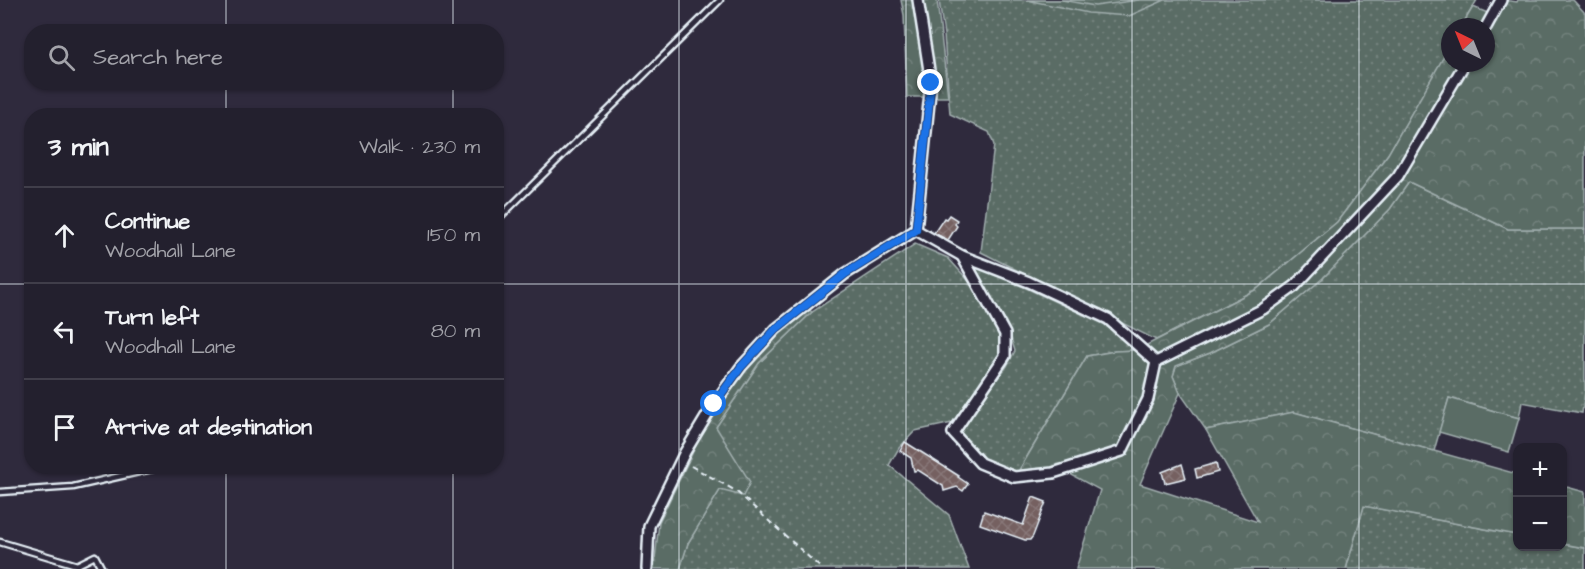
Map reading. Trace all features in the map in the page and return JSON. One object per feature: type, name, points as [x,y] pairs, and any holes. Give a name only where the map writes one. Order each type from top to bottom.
[{"type":"street","points":[[916,230],[931,83],[918,0]]},
{"type":"street","points":[[1491,18],[1502,0]]},
{"type":"street","points":[[1156,362],[1263,309],[1295,286],[1398,176],[1460,72]]},
{"type":"street","points":[[916,230],[962,256],[1029,282],[1108,318],[1156,362]]},
{"type":"street","points":[[647,569],[650,526],[681,460],[714,404],[741,367],[776,329],[845,274],[916,230]]},
{"type":"street","points":[[962,256],[1005,334],[1005,356],[954,433],[980,463],[1014,477],[1053,473],[1122,451],[1148,399],[1156,362]]},
{"type":"lane","points":[[504,213],[720,0]]},
{"type":"lane","points":[[0,492],[73,487],[130,474]]},
{"type":"lane","points":[[0,542],[76,565],[95,556],[102,569]]},
{"type":"path","points":[[681,460],[736,491],[822,569]]},
{"type":"green space","points":[[901,0],[937,0],[948,97],[907,97],[904,15]]},
{"type":"green space","points":[[939,0],[1477,0],[1466,18],[1441,18],[1441,62],[1388,154],[1337,222],[1257,289],[1156,340],[981,252],[994,145],[989,132],[950,114]]},
{"type":"green space","points":[[1027,0],[1165,0],[1129,16],[1088,13]]},
{"type":"green space","points":[[1062,0],[1139,0],[1095,6]]},
{"type":"green space","points":[[1504,0],[1517,2],[1518,0],[1573,0],[1585,13],[1585,229],[1508,229],[1409,182],[1390,209],[1323,278],[1269,324],[1210,353],[1176,366],[1173,376],[1180,393],[1140,484],[1258,522],[1206,430],[1294,412],[1513,473],[1513,534],[1364,506],[1346,569],[1076,569],[1100,490],[1057,467],[1018,472],[1087,356],[1137,350],[1257,289],[1337,222],[1388,154],[1441,62],[1441,72],[1495,72],[1495,18],[1466,18],[1473,7],[1495,16]]},
{"type":"green space","points":[[1409,182],[1508,229],[1585,229],[1585,391],[1582,413],[1522,402],[1519,418],[1449,398],[1434,451],[1294,412],[1206,430],[1180,393],[1173,376],[1176,366],[1210,353],[1269,324],[1323,278],[1390,209]]},
{"type":"green space","points":[[915,244],[948,258],[976,289],[1001,334],[999,357],[952,423],[915,431],[899,448],[889,465],[949,515],[969,569],[680,569],[688,543],[720,490],[716,427],[759,363],[812,312]]},
{"type":"green space","points":[[968,261],[1110,327],[1137,350],[1087,356],[1018,472],[983,459],[958,431],[1007,366],[1015,351],[1006,322]]},
{"type":"green space","points":[[808,309],[812,312],[759,363],[716,427],[750,482],[743,496],[720,490],[688,543],[680,569],[654,569],[659,522],[704,429],[743,371],[773,337]]},
{"type":"green space","points":[[1449,398],[1519,418],[1509,452],[1439,432]]},
{"type":"green space","points":[[1567,487],[1585,492],[1585,548],[1567,545]]},
{"type":"green space","points":[[1364,506],[1513,534],[1513,551],[1567,551],[1567,545],[1585,548],[1585,569],[1346,569]]},
{"type":"building","points":[[949,215],[957,220],[955,224],[957,226],[948,240],[934,233],[944,218],[946,219]]},
{"type":"building","points":[[905,442],[959,476],[968,484],[963,491],[957,487],[944,491],[943,486],[918,470],[914,471],[911,458],[900,451]]},
{"type":"building","points":[[1216,463],[1218,472],[1197,478],[1195,469]]},
{"type":"building","points":[[1182,464],[1186,478],[1165,483],[1162,472]]},
{"type":"building","points":[[1033,497],[1046,502],[1030,540],[980,524],[984,511],[1023,525]]},
{"type":"route","points":[[714,404],[741,367],[776,329],[845,274],[916,230],[931,83]]}]
